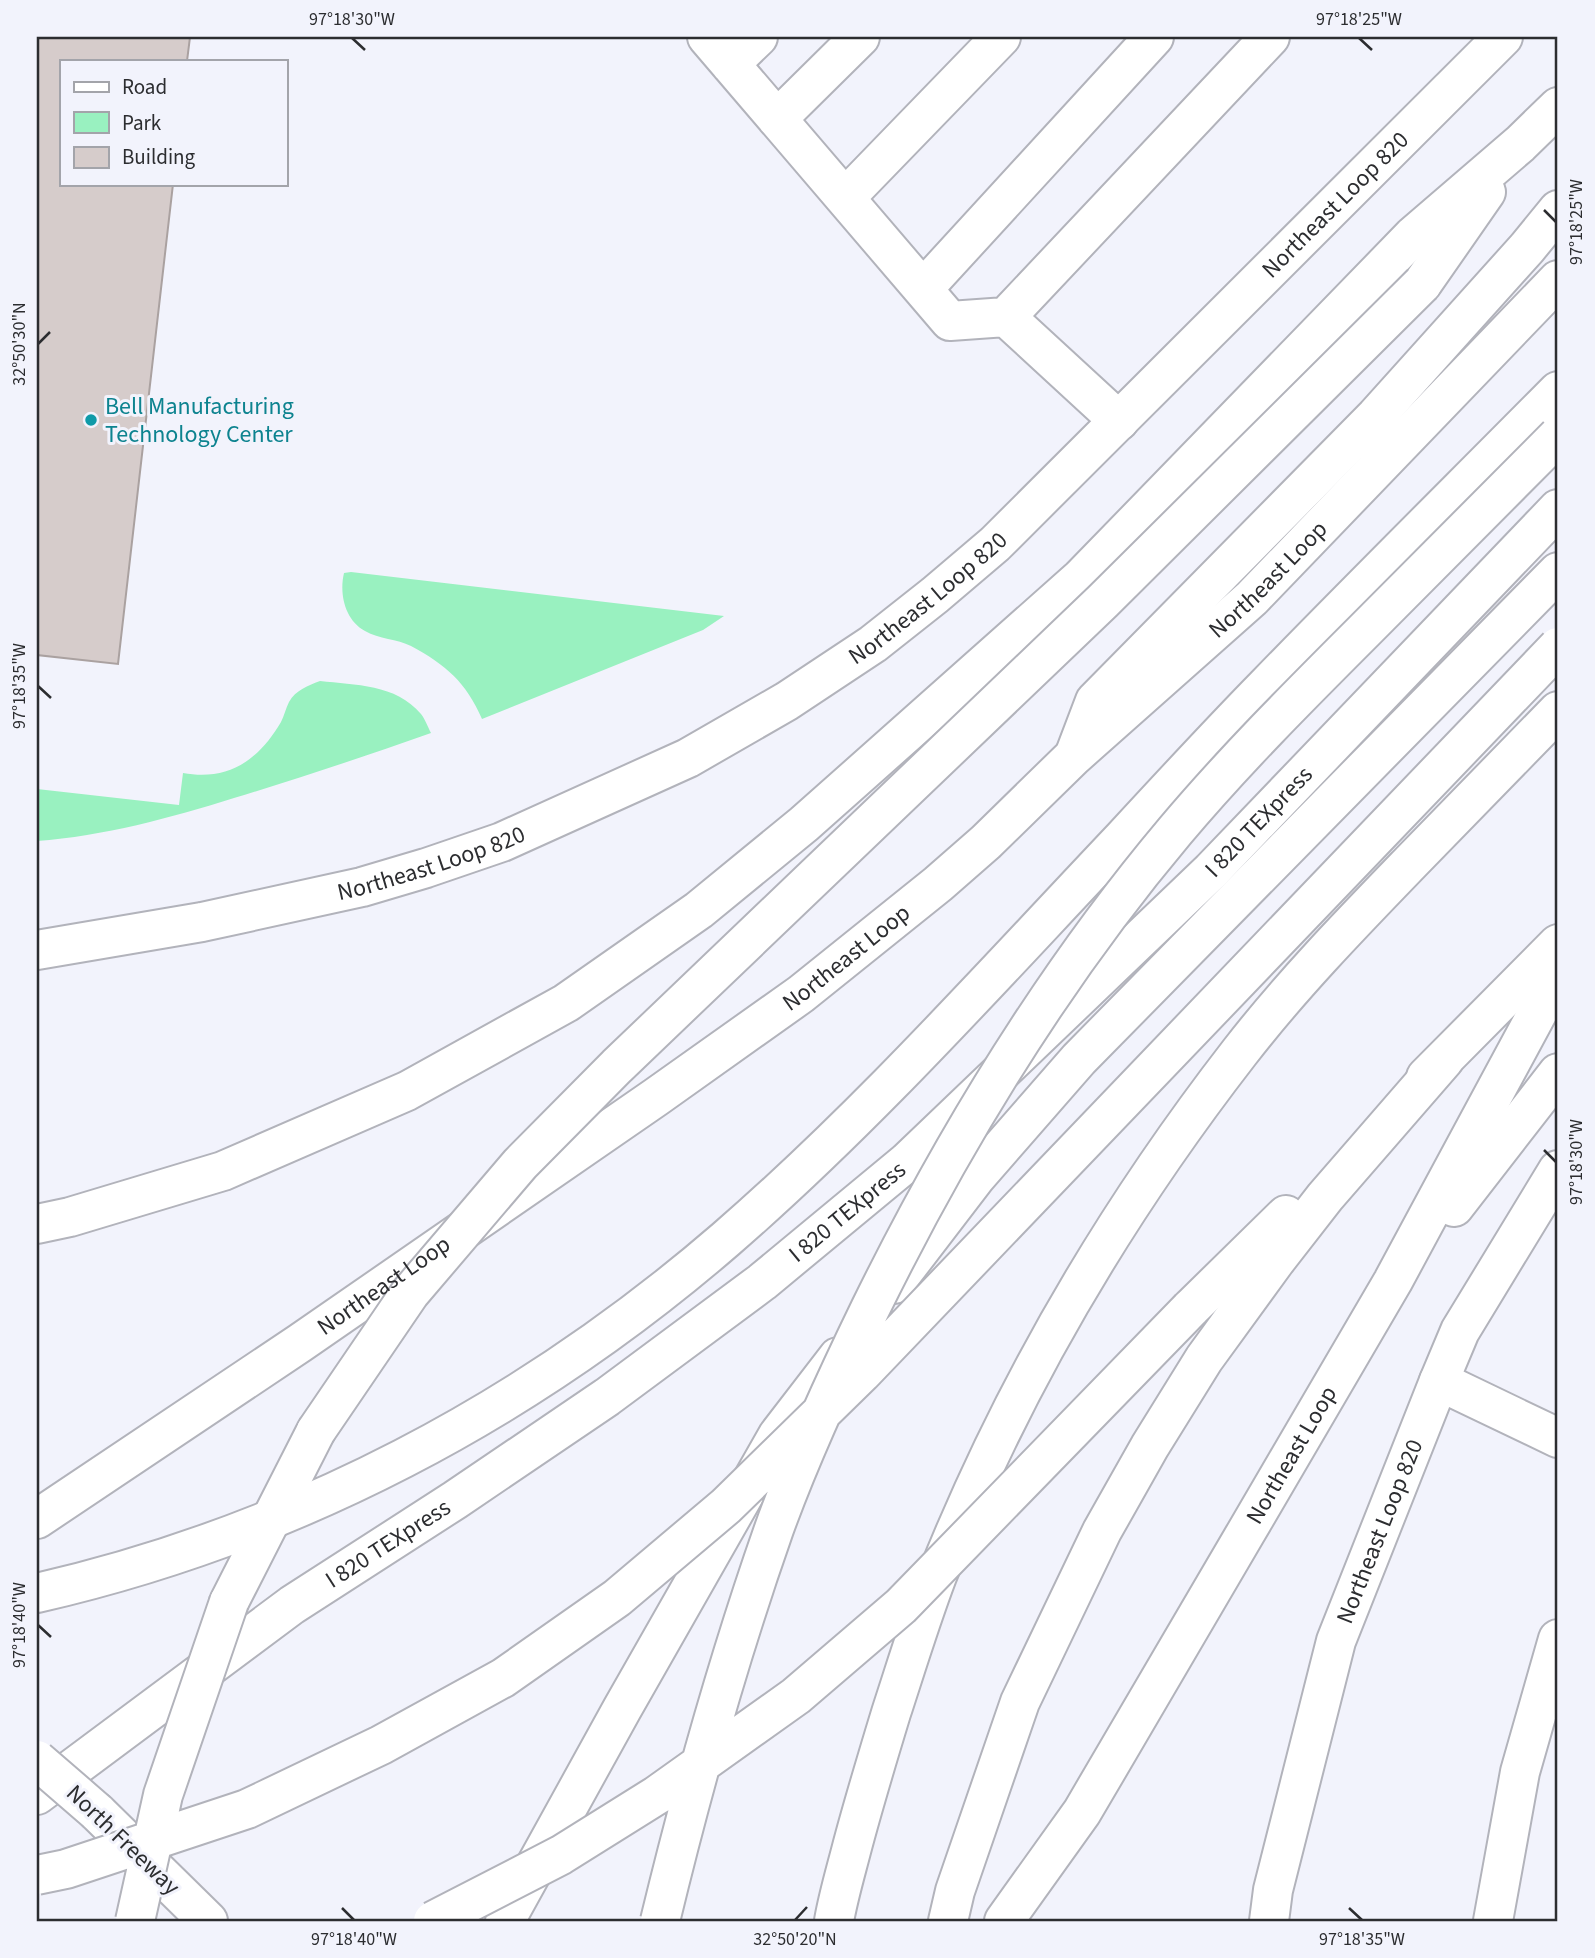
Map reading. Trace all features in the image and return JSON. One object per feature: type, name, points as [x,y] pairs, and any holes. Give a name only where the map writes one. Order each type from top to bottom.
[{"type":"main road","points":[[758,37],[718,51],[950,321],[1006,317],[1270,37]]},
{"type":"main road","points":[[777,119],[860,37]]},
{"type":"main road","points":[[845,198],[1001,37]]},
{"type":"main road","points":[[923,289],[1154,37]]},
{"type":"main road","name":"Northeast Loop 820","points":[[37,950],[202,922],[362,887],[426,868],[502,842],[688,758],[797,694],[873,644],[995,544],[1496,39]]},
{"type":"main road","points":[[37,1224],[70,1217],[223,1171],[407,1091],[566,1003],[699,909],[804,824],[1081,578],[1413,236],[1520,144],[1558,107]]},
{"type":"main road","points":[[135,1921],[163,1795],[229,1602],[316,1431],[410,1293],[520,1164],[617,1066],[1093,611],[1422,284],[1520,144]]},
{"type":"main road","points":[[1074,756],[1095,701],[1376,416],[1558,210]]},
{"type":"main road","name":"Northeast Loop","points":[[37,1519],[312,1335],[656,1097],[801,994],[938,884],[986,842],[1074,756],[1252,598],[1558,280]]},
{"type":"main road","points":[[1006,317],[1119,421]]},
{"type":"main road","points":[[37,1593],[176,1555],[337,1492],[418,1452],[492,1410],[609,1331],[668,1286],[724,1241],[833,1140],[950,1021],[1265,688],[1558,391]]},
{"type":"main road","points":[[660,1921],[720,1697],[775,1527],[846,1359],[906,1238],[979,1106],[1047,998],[1106,917],[1175,831],[1284,710],[1558,436]]},
{"type":"main road","name":"I 820 TEXpress","points":[[37,1795],[292,1605],[607,1396],[762,1282],[907,1162],[1211,871],[1558,509]]},
{"type":"main road","name":"I 820 TEXpress","points":[[505,1921],[778,1435],[976,1177],[1079,1059],[1558,572]]},
{"type":"main road","points":[[37,1875],[66,1869],[247,1809],[369,1751],[503,1678],[617,1598],[726,1507],[862,1373],[1558,647]]},
{"type":"main road","points":[[834,1921],[855,1834],[936,1578],[1019,1395],[1088,1270],[1185,1126],[1239,1052],[1291,990],[1343,932],[1558,711]]},
{"type":"main road","points":[[433,1921],[561,1855],[657,1795],[807,1687],[901,1606],[1191,1309],[1558,944]]},
{"type":"main road","name":"Northeast Loop","points":[[1004,1921],[1082,1812],[1393,1281],[1558,978]]},
{"type":"main road","points":[[948,1921],[985,1799],[1020,1702],[1102,1531],[1150,1446],[1204,1359],[1276,1260],[1325,1197],[1444,1060]]},
{"type":"main road","points":[[1393,1281],[1420,1252],[1558,1073]]},
{"type":"main road","name":"Northeast Loop 820","points":[[1269,1921],[1273,1890],[1336,1641],[1460,1331],[1558,1170]]},
{"type":"main road","points":[[1439,1381],[1558,1438]]},
{"type":"main road","points":[[1493,1921],[1520,1772],[1558,1639]]},
{"type":"main road","name":"North Freeway","points":[[37,1760],[97,1812],[208,1921]]},
{"type":"green space","points":[[344,573],[724,616],[703,630],[482,719],[462,685],[435,660],[411,646],[370,634],[358,626],[348,613],[343,598]]},
{"type":"green space","points":[[320,681],[361,685],[400,697],[421,714],[431,733],[308,775],[186,812],[112,830],[37,841],[37,789],[179,805],[183,773],[199,775],[228,771],[252,757],[272,736],[295,694]]},
{"type":"building","name":"Bell Manufacturing Technology Center","points":[[37,37],[190,37],[187,60],[60,60],[60,186],[173,186],[118,664],[37,655]]},
{"type":"place","name":"Bell Manufacturing Technology Center","points":[[91,420]]}]
